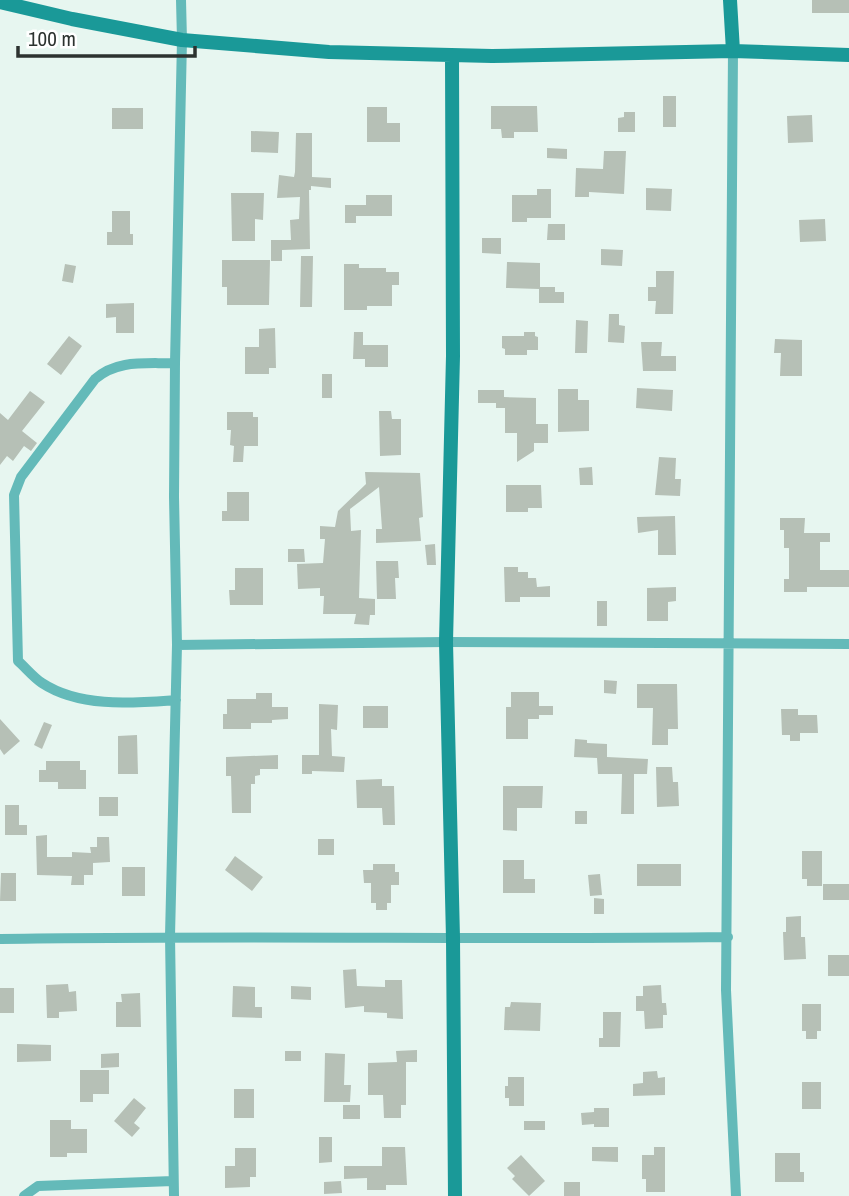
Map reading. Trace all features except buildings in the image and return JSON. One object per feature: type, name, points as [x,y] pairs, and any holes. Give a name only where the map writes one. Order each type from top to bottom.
[{"type":"street","points":[[174,1196],[170,936],[177,645],[174,497],[183,40],[181,0]]},
{"type":"street","points":[[730,0],[733,51],[726,990],[736,1196]]},
{"type":"street","points":[[0,2],[183,40],[329,51],[452,55],[733,51],[849,55]]},
{"type":"street","points":[[452,55],[453,356],[446,642],[453,938],[455,1196]]},
{"type":"street","points":[[175,363],[116,365],[95,379],[21,477],[14,495],[18,661],[43,684],[85,701],[176,700]]},
{"type":"street","points":[[177,645],[446,642],[849,644]]},
{"type":"street","points":[[0,939],[170,936],[728,937]]},
{"type":"street","points":[[24,1196],[38,1186],[173,1181]]}]
